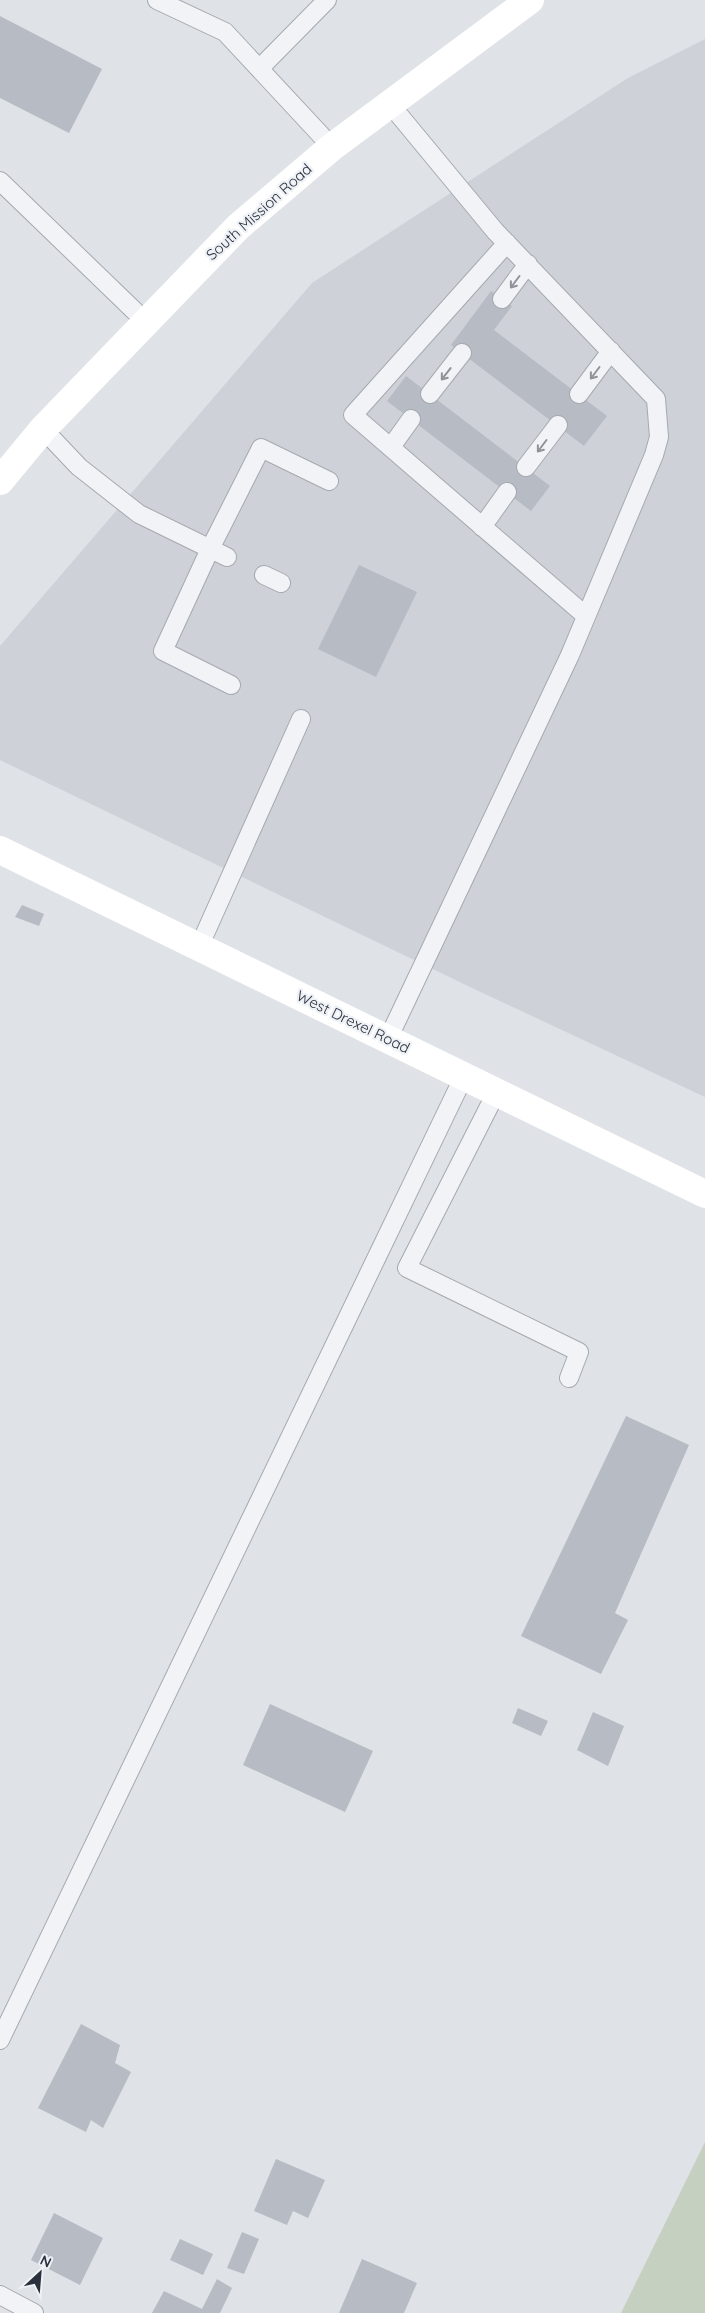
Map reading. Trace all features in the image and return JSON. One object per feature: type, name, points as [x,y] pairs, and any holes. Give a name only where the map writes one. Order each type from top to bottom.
[{"type":"street","name":"South Mission Road","points":[[0,481],[43,429],[238,227],[332,147],[530,0]]},
{"type":"street","name":"West Drexel Road","points":[[0,850],[705,1194]]},
{"type":"lane","points":[[157,0],[226,32],[332,147]]},
{"type":"lane","points":[[260,68],[327,0]]},
{"type":"lane","points":[[388,1039],[566,664],[654,455],[659,437],[656,398],[507,243],[390,104]]},
{"type":"lane","points":[[0,181],[146,322]]},
{"type":"lane","points":[[507,243],[352,415],[586,616]]},
{"type":"lane","points":[[502,299],[528,264]]},
{"type":"lane","points":[[579,394],[611,351]]},
{"type":"lane","points":[[430,394],[462,353]]},
{"type":"lane","points":[[391,447],[411,419]]},
{"type":"lane","points":[[526,467],[558,426]]},
{"type":"lane","points":[[43,429],[79,467],[139,514],[227,557]]},
{"type":"lane","points":[[231,685],[163,651],[210,549],[261,448],[329,481]]},
{"type":"lane","points":[[482,527],[507,492]]},
{"type":"lane","points":[[264,575],[281,583]]},
{"type":"lane","points":[[199,947],[301,719]]},
{"type":"lane","points":[[0,2040],[464,1076]]},
{"type":"lane","points":[[497,1091],[407,1268],[579,1352],[568,1378]]},
{"type":"lane","points":[[0,2295],[34,2313]]},
{"type":"shaded area","points":[[705,39],[705,1097],[470,987],[0,760],[0,646],[312,283],[628,78]]},
{"type":"green space","points":[[705,2142],[705,2313],[621,2313]]},
{"type":"building","points":[[0,16],[102,69],[69,133],[0,98]]},
{"type":"building","points":[[491,291],[512,306],[494,330],[607,416],[584,446],[451,345]]},
{"type":"building","points":[[406,376],[550,486],[531,511],[387,401]]},
{"type":"building","points":[[359,565],[417,592],[376,677],[318,649]]},
{"type":"building","points":[[22,905],[44,914],[39,926],[15,917]]},
{"type":"building","points":[[626,1416],[689,1445],[615,1613],[628,1620],[601,1674],[521,1636]]},
{"type":"building","points":[[270,1704],[373,1751],[345,1812],[243,1765]]},
{"type":"building","points":[[518,1708],[548,1721],[541,1736],[512,1723]]},
{"type":"building","points":[[593,1712],[624,1726],[608,1766],[577,1750]]},
{"type":"building","points":[[81,2024],[120,2045],[115,2063],[131,2072],[103,2128],[91,2120],[86,2132],[38,2108]]},
{"type":"building","points":[[276,2159],[325,2180],[308,2218],[293,2211],[287,2225],[254,2211]]},
{"type":"building","points":[[54,2213],[103,2238],[80,2285],[31,2260]]},
{"type":"building","points":[[242,2232],[259,2239],[244,2274],[227,2268]]},
{"type":"building","points":[[180,2239],[213,2254],[203,2275],[170,2260]]},
{"type":"building","points":[[362,2259],[417,2283],[404,2313],[339,2313]]},
{"type":"building","points":[[217,2279],[232,2288],[220,2313],[152,2313],[164,2291],[202,2309]]}]
